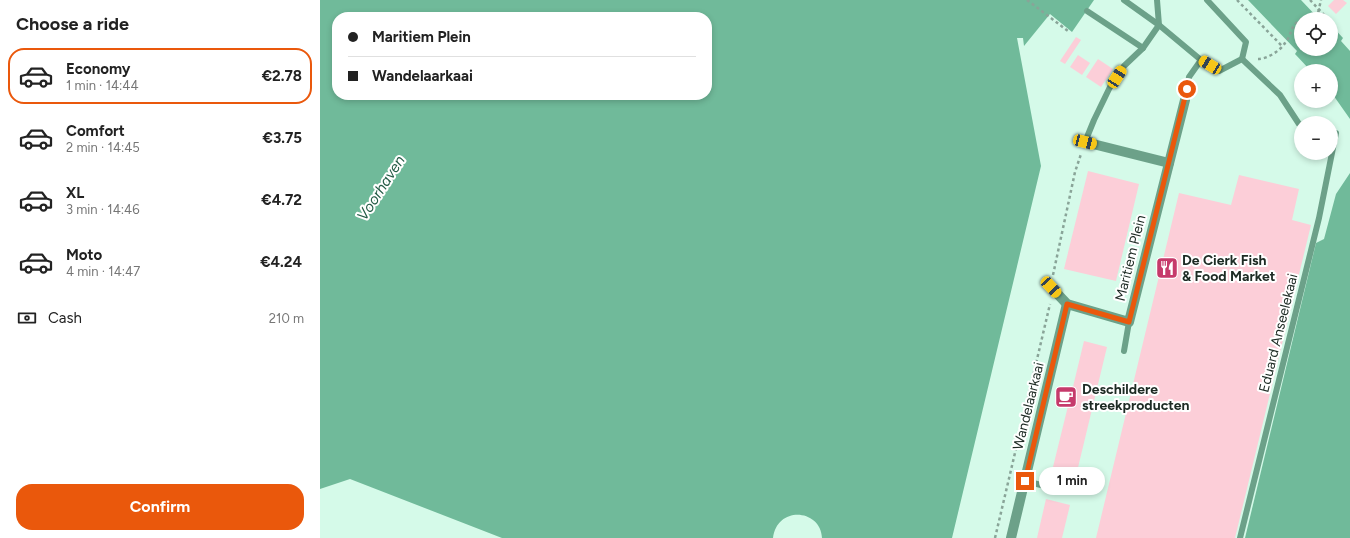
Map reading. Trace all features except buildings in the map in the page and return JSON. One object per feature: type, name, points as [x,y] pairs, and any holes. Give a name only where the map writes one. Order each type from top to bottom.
[{"type":"street","name":"Maritiem Plein","points":[[1067,304],[1129,322],[1185,100]]},
{"type":"street","points":[[1085,142],[1169,163]]},
{"type":"street","points":[[1051,287],[1067,304]]},
{"type":"street","name":"Wandelaarkaai","points":[[1011,538],[1067,304]]},
{"type":"lane","points":[[1124,0],[1159,25],[1201,60],[1219,71],[1242,59],[1246,42],[1208,0]]},
{"type":"lane","points":[[1085,142],[1110,87],[1124,66],[1143,48],[1159,25],[1157,0]]},
{"type":"lane","points":[[1087,11],[1143,48]]},
{"type":"lane","points":[[1242,59],[1280,95],[1294,116]]},
{"type":"lane","points":[[1185,100],[1189,77],[1201,60]]},
{"type":"lane","name":"Eduard Anseelekaai","points":[[1240,538],[1319,218],[1329,160]]},
{"type":"lane","points":[[1124,351],[1129,322]]},
{"type":"lane","points":[[1025,481],[1048,487]]},
{"type":"path","points":[[1027,0],[1068,31]]},
{"type":"path","points":[[1237,0],[1282,46]]},
{"type":"path","points":[[1310,0],[1319,11]]},
{"type":"path","points":[[1319,11],[1321,0]]},
{"type":"path","points":[[1242,59],[1265,59],[1285,43],[1294,24]]},
{"type":"path","points":[[995,538],[1050,306],[1051,287],[1075,172],[1085,142]]},
{"type":"water","name":"Voorhaven","points":[[320,0],[1094,0],[1072,32],[1050,14],[1024,46],[1023,38],[1017,38],[1041,166],[952,538],[822,538],[820,528],[814,521],[799,515],[790,516],[782,520],[776,527],[773,538],[502,538],[350,479],[320,489]]},
{"type":"water","points":[[1248,0],[1301,0],[1312,12],[1294,12],[1294,48]]},
{"type":"water","points":[[1338,33],[1343,38],[1341,41],[1350,51],[1350,119],[1338,102],[1338,64],[1304,64],[1297,56],[1338,56]]},
{"type":"water","points":[[1350,173],[1350,538],[1245,538],[1316,243],[1324,239],[1336,194]]},
{"type":"place","name":"De Cierk Fish & Food Market","points":[[1167,268]]},
{"type":"place","name":"Deschildere streekproducten","points":[[1066,397]]},
{"type":"route","points":[[1025,481],[1067,304],[1129,322],[1187,89]]}]
